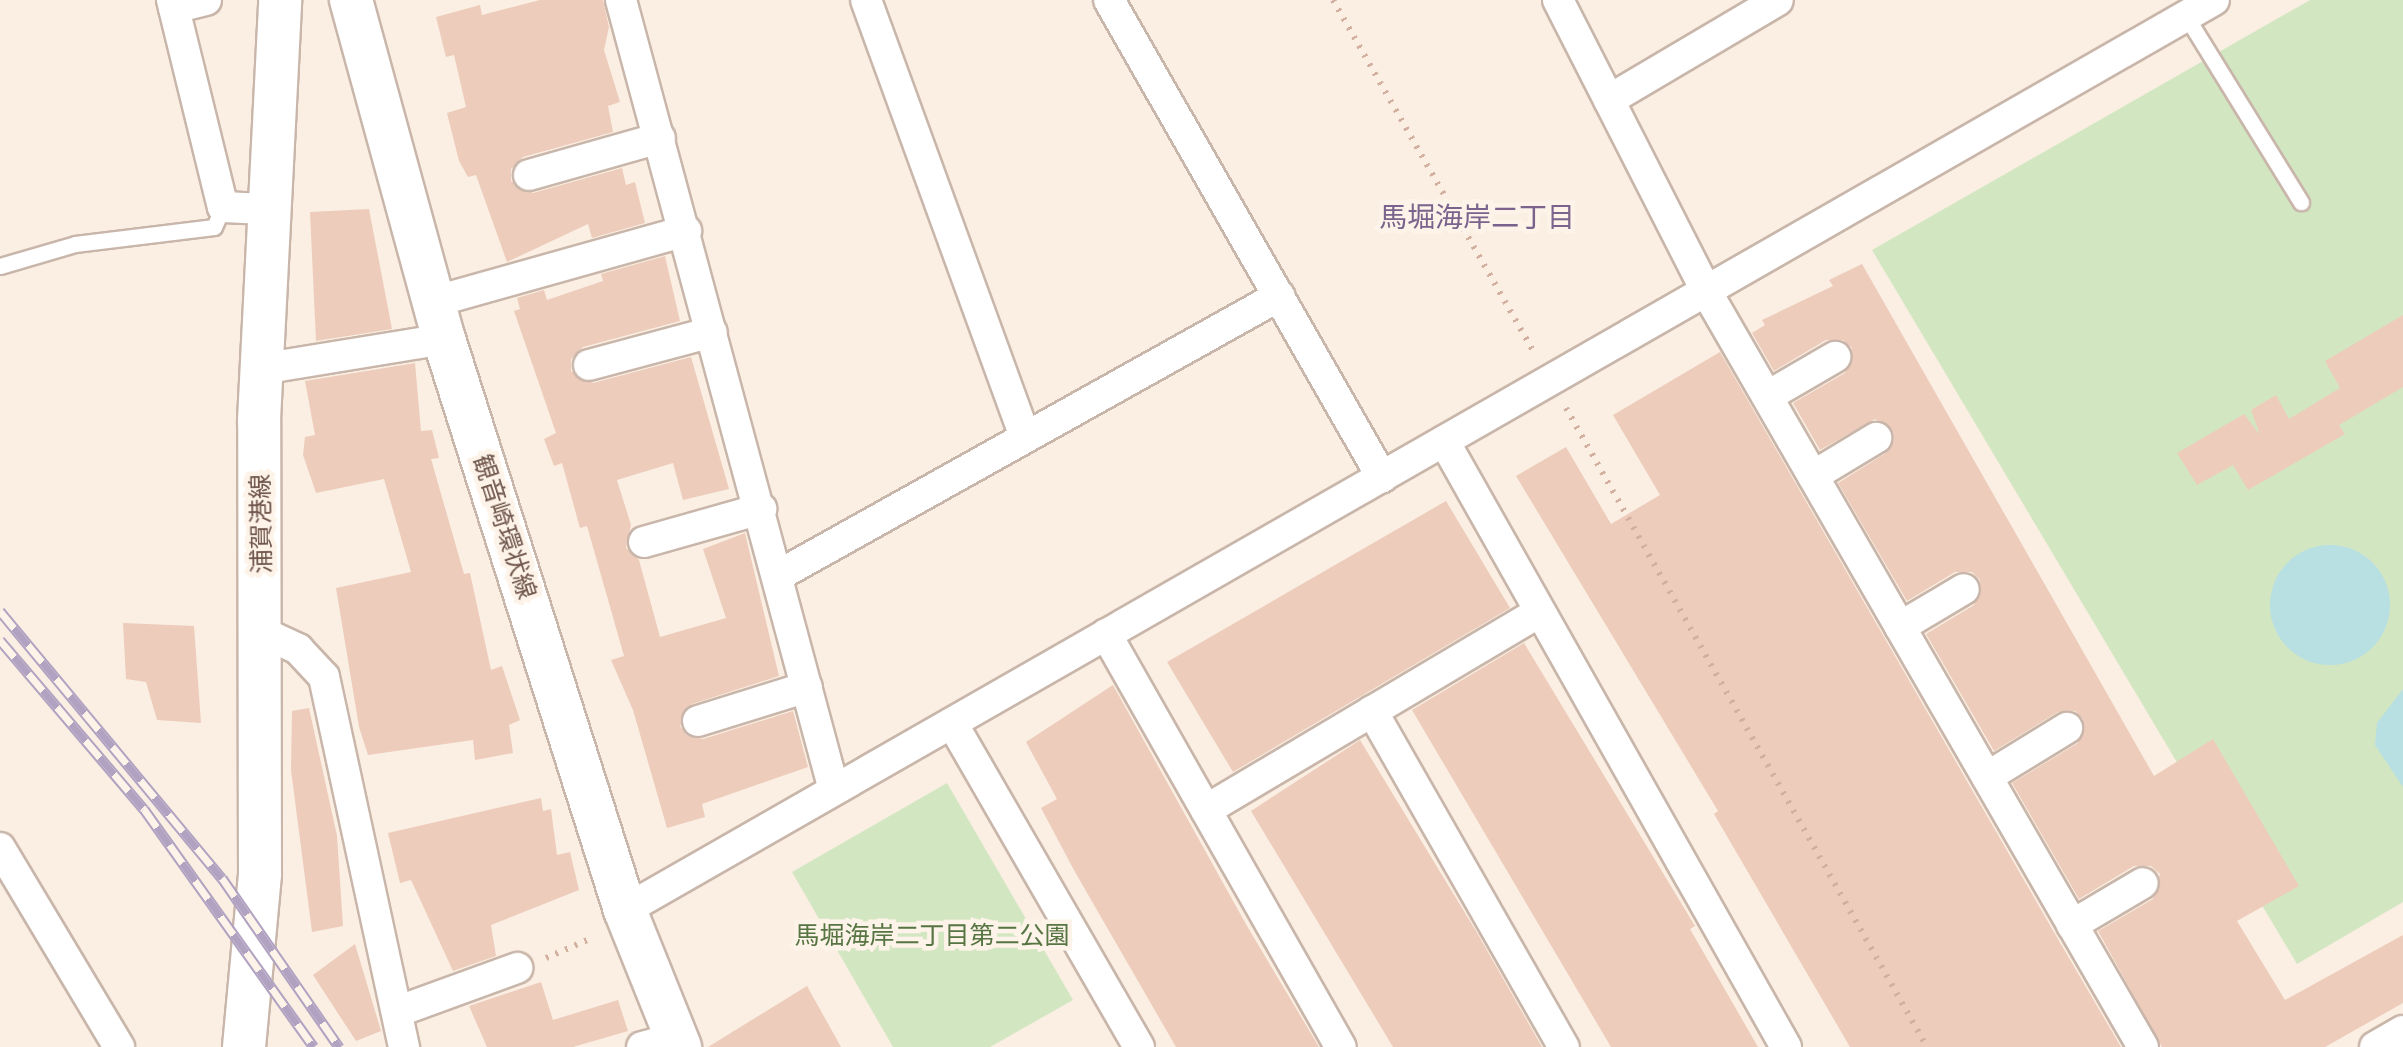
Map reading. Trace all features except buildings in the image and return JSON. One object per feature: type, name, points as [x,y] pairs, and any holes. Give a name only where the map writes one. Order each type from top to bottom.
[{"type":"main road","name":"浦賀港線","points":[[244,1047],[260,874],[264,633],[261,369],[244,208],[280,0]]},
{"type":"main road","name":"観音崎環状線","points":[[351,0],[438,320],[614,921],[666,1044]]},
{"type":"street","points":[[206,0],[173,4],[244,208]]},
{"type":"street","points":[[621,0],[834,790]]},
{"type":"street","points":[[866,0],[1024,434]]},
{"type":"street","points":[[1109,0],[1382,476]]},
{"type":"street","points":[[1558,0],[1706,291],[2143,1047]]},
{"type":"street","points":[[1609,100],[1778,0]]},
{"type":"street","points":[[614,921],[834,790],[2214,0]]},
{"type":"street","points":[[530,174],[660,138]]},
{"type":"street","points":[[261,369],[438,320],[686,231]]},
{"type":"street","points":[[779,576],[1024,434],[1279,296]]},
{"type":"street","points":[[589,366],[712,332]]},
{"type":"street","points":[[1768,396],[1835,358]]},
{"type":"street","points":[[1813,476],[1876,438]]},
{"type":"street","points":[[1444,441],[1786,1047]]},
{"type":"street","points":[[644,542],[761,509]]},
{"type":"street","points":[[1900,627],[1964,589]]},
{"type":"street","points":[[1206,810],[1540,612]]},
{"type":"street","points":[[264,633],[298,649],[324,677],[404,1047]]},
{"type":"street","points":[[1106,634],[1341,1047]]},
{"type":"street","points":[[698,720],[807,687]]},
{"type":"street","points":[[1372,711],[1564,1047]]},
{"type":"street","points":[[952,723],[1138,1047]]},
{"type":"street","points":[[1987,776],[2066,728]]},
{"type":"street","points":[[0,848],[119,1047]]},
{"type":"street","points":[[2072,925],[2143,883]]},
{"type":"street","points":[[398,1011],[517,968]]},
{"type":"street","points":[[2375,1047],[2403,1031]]},
{"type":"lane","points":[[2186,16],[2301,202]]},
{"type":"lane","points":[[0,266],[75,244],[214,227],[244,208]]},
{"type":"path","points":[[1333,0],[1927,1047]]},
{"type":"path","points":[[517,968],[614,921]]},
{"type":"green space","points":[[2310,0],[2403,0],[2403,902],[2297,964],[1872,250]]},
{"type":"green space","name":"馬堀海岸二丁目第二公園","points":[[947,783],[1073,1000],[990,1047],[893,1047],[792,872]]},
{"type":"water","points":[[2330,545],[2353,550],[2372,563],[2385,582],[2390,605],[2385,628],[2372,647],[2353,660],[2330,665],[2307,660],[2288,647],[2275,628],[2270,605],[2275,582],[2288,563],[2307,550]]},
{"type":"water","points":[[2403,689],[2403,787],[2375,745],[2377,723]]},
{"type":"railway","points":[[0,611],[222,878],[339,1047]]},
{"type":"railway","points":[[0,640],[144,809],[314,1047]]},
{"type":"district","name":"馬堀海岸二丁目","points":[[1477,218]]}]
